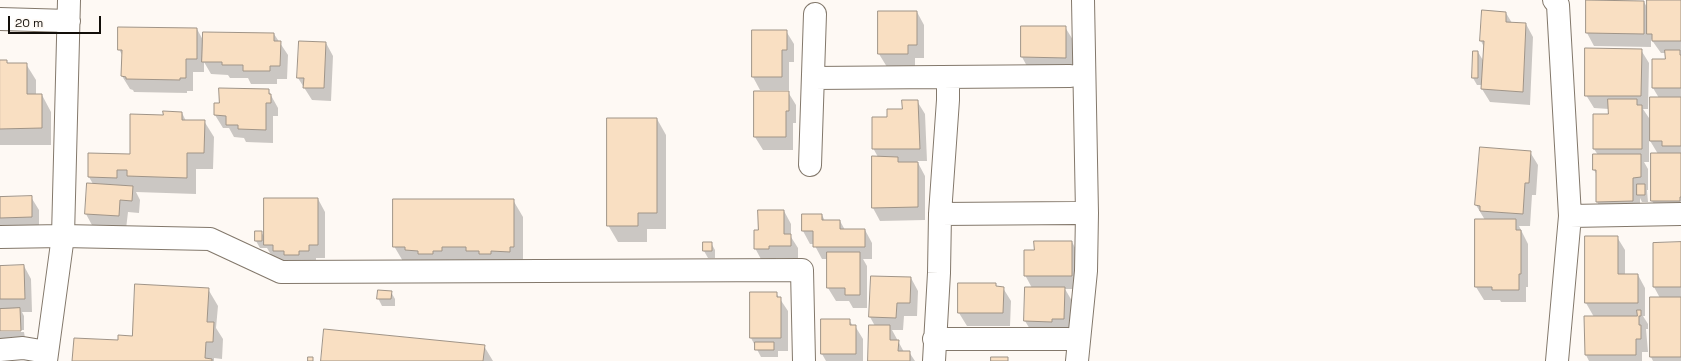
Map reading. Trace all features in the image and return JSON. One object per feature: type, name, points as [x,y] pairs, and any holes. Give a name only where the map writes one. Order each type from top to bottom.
[{"type":"street","points":[[1077,361],[1086,271],[1082,0]]},
{"type":"street","points":[[1554,0],[1558,5],[1570,216],[1557,361]]},
{"type":"street","points":[[0,19],[69,10],[64,236],[47,357],[23,348],[0,350]]},
{"type":"street","points":[[810,165],[815,14]]},
{"type":"street","points":[[813,78],[1070,76]]},
{"type":"street","points":[[934,361],[934,339],[939,273],[940,214],[948,100],[948,77]]},
{"type":"street","points":[[940,214],[1075,213]]},
{"type":"street","points":[[1570,216],[1681,214]]},
{"type":"street","points":[[0,237],[64,236],[210,239],[281,272],[802,270],[804,361]]},
{"type":"street","points":[[934,339],[1068,340]]},
{"type":"building","points":[[1586,0],[1644,1],[1644,34],[1586,33]]},
{"type":"building","points":[[1647,0],[1681,0],[1681,41],[1652,41],[1652,34],[1647,34]]},
{"type":"building","points":[[1482,10],[1506,12],[1506,22],[1526,23],[1523,92],[1481,89],[1484,41],[1480,41]]},
{"type":"building","points":[[878,11],[917,11],[917,45],[908,45],[908,54],[878,54]]},
{"type":"building","points":[[1021,26],[1066,26],[1066,58],[1021,57]]},
{"type":"building","points":[[118,27],[197,28],[197,59],[186,59],[186,78],[180,78],[180,80],[126,79],[126,77],[121,76],[122,50],[118,50]]},
{"type":"building","points":[[752,30],[787,30],[787,50],[782,50],[782,77],[752,77]]},
{"type":"building","points":[[203,32],[274,33],[274,41],[281,41],[280,66],[270,66],[270,71],[243,71],[243,65],[222,65],[222,62],[202,62]]},
{"type":"building","points":[[299,41],[326,42],[324,88],[303,88],[304,78],[297,78]]},
{"type":"building","points":[[1585,48],[1642,49],[1641,96],[1585,96]]},
{"type":"building","points":[[1665,50],[1680,50],[1681,88],[1652,88],[1652,59],[1665,59]]},
{"type":"building","points":[[1473,51],[1478,51],[1478,78],[1472,78]]},
{"type":"building","points":[[0,60],[7,60],[7,63],[27,63],[27,94],[42,94],[42,128],[0,129]]},
{"type":"building","points":[[219,88],[269,89],[269,94],[271,94],[271,103],[266,103],[266,130],[238,129],[238,125],[226,125],[226,116],[214,115],[214,103],[219,103]]},
{"type":"building","points":[[754,91],[789,91],[789,111],[786,111],[786,137],[754,137]]},
{"type":"building","points":[[1650,97],[1681,97],[1681,146],[1662,146],[1662,141],[1650,141]]},
{"type":"building","points":[[1608,99],[1637,99],[1637,105],[1642,105],[1642,149],[1593,149],[1593,114],[1608,114]]},
{"type":"building","points":[[902,100],[918,100],[920,149],[872,149],[872,117],[887,117],[887,109],[902,109]]},
{"type":"building","points":[[163,111],[182,112],[182,120],[205,120],[204,153],[187,153],[187,178],[127,176],[127,170],[117,170],[117,178],[88,177],[88,153],[130,154],[130,114],[163,115]]},
{"type":"building","points":[[607,118],[657,118],[657,213],[638,213],[638,226],[607,226]]},
{"type":"building","points":[[1480,147],[1531,151],[1529,183],[1525,183],[1523,214],[1480,211],[1480,206],[1475,205]]},
{"type":"building","points":[[1651,153],[1681,153],[1680,201],[1651,201]]},
{"type":"building","points":[[1593,154],[1641,154],[1641,177],[1633,178],[1633,201],[1596,202],[1596,170],[1593,170]]},
{"type":"building","points":[[872,156],[898,157],[898,162],[918,162],[918,207],[872,208]]},
{"type":"building","points":[[87,183],[133,186],[132,201],[120,200],[119,216],[85,214]]},
{"type":"building","points":[[1637,184],[1645,184],[1645,195],[1637,195]]},
{"type":"building","points":[[32,196],[32,217],[0,218],[0,197]]},
{"type":"building","points":[[264,198],[318,198],[318,245],[309,245],[309,251],[299,251],[299,255],[284,255],[284,251],[273,251],[273,245],[264,245]]},
{"type":"building","points":[[393,199],[514,199],[514,247],[510,247],[510,252],[491,251],[491,254],[479,254],[479,251],[466,251],[466,247],[442,247],[442,251],[433,251],[433,254],[418,254],[418,251],[405,250],[405,247],[393,247]]},
{"type":"building","points":[[758,210],[784,210],[784,234],[791,234],[791,246],[769,246],[769,249],[754,249],[754,230],[758,230]]},
{"type":"building","points":[[802,214],[822,214],[822,220],[840,220],[840,229],[865,229],[865,247],[813,247],[813,231],[802,231]]},
{"type":"building","points":[[1475,219],[1516,219],[1516,230],[1521,230],[1521,274],[1519,274],[1519,290],[1492,290],[1492,287],[1475,287]]},
{"type":"building","points":[[255,231],[262,231],[262,241],[255,241]]},
{"type":"building","points":[[1585,236],[1618,236],[1618,274],[1638,274],[1638,303],[1585,303]]},
{"type":"building","points":[[1034,241],[1072,241],[1072,276],[1024,276],[1024,250],[1034,250]]},
{"type":"building","points":[[703,242],[712,242],[712,251],[703,251]]},
{"type":"building","points":[[1681,242],[1681,287],[1653,287],[1653,243]]},
{"type":"building","points":[[827,252],[860,252],[860,295],[845,295],[845,288],[827,288]]},
{"type":"building","points":[[24,265],[25,299],[0,299],[0,266]]},
{"type":"building","points":[[871,276],[911,277],[910,303],[897,303],[896,318],[869,317]]},
{"type":"building","points":[[958,283],[996,283],[996,286],[1004,287],[1003,313],[958,313]]},
{"type":"building","points":[[135,284],[209,288],[207,322],[214,322],[213,342],[206,342],[205,358],[212,359],[212,361],[72,361],[74,338],[118,340],[118,335],[132,336]]},
{"type":"building","points":[[1025,287],[1065,287],[1064,319],[1052,319],[1052,322],[1024,321]]},
{"type":"building","points":[[378,290],[392,291],[391,299],[377,299]]},
{"type":"building","points":[[750,292],[777,292],[777,297],[781,297],[781,338],[750,338]]},
{"type":"building","points":[[1650,297],[1681,297],[1681,357],[1650,357]]},
{"type":"building","points":[[20,308],[21,331],[0,331],[0,309]]},
{"type":"building","points":[[1637,310],[1641,310],[1639,325],[1641,325],[1641,339],[1636,339],[1636,355],[1585,355],[1584,316],[1637,316]]},
{"type":"building","points":[[821,319],[850,319],[850,325],[856,325],[856,354],[821,354]]},
{"type":"building","points":[[869,325],[890,325],[890,340],[899,340],[898,351],[910,351],[910,361],[868,361]]},
{"type":"building","points":[[324,329],[485,345],[483,361],[321,361]]},
{"type":"building","points":[[755,342],[774,342],[774,350],[755,350]]},
{"type":"building","points":[[308,357],[313,357],[313,361],[308,361]]},
{"type":"building","points":[[991,357],[1008,357],[1008,361],[991,361]]}]
